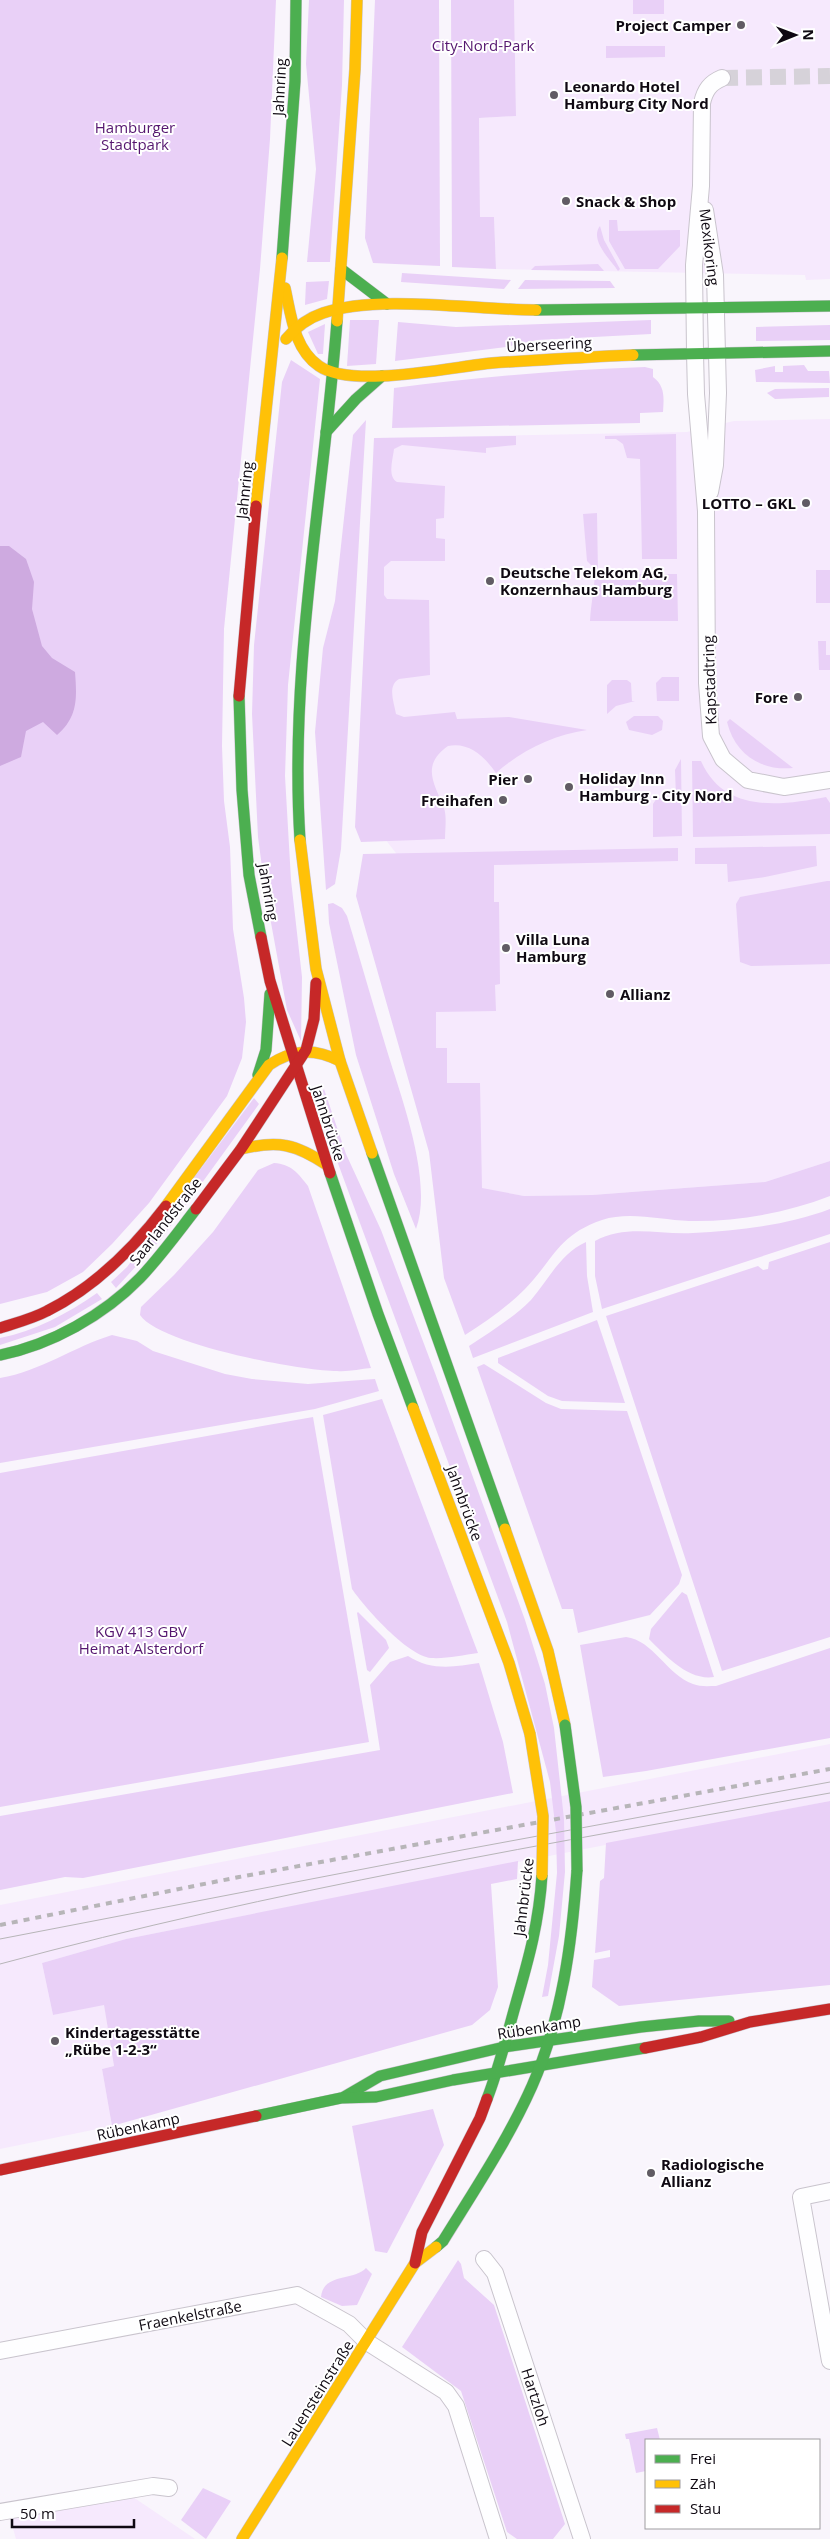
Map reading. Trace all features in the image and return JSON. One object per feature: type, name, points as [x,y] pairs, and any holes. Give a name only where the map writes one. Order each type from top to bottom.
[{"type":"main road","name":"Jahnring","points":[[270,981],[249,875],[242,790],[239,696],[246,605],[281,273],[295,81],[296,0]]},
{"type":"main road","points":[[316,969],[308,918],[300,838],[297,748],[301,676],[338,309],[355,69],[357,0]]},
{"type":"main road","points":[[341,269],[387,304]]},
{"type":"main road","name":"Überseering","points":[[281,273],[301,346],[309,360],[332,373],[382,376],[528,359],[695,353],[830,351]]},
{"type":"main road","points":[[272,366],[277,353],[296,327],[315,315],[338,309],[387,304],[507,310],[830,306]]},
{"type":"main road","points":[[326,432],[382,376]]},
{"type":"main road","name":"Jahnbrücke","points":[[316,969],[340,1061],[427,1302],[548,1651],[565,1725],[576,1807],[577,1870],[570,1947],[549,2040]]},
{"type":"main road","name":"Saarlandstraße","points":[[0,1355],[15,1352],[57,1336],[113,1301],[139,1279],[169,1244],[240,1149],[306,1050],[314,1019],[316,969]]},
{"type":"main road","points":[[252,1085],[262,1066],[266,1050],[270,1014],[270,981]]},
{"type":"main road","name":"Jahnbrücke","points":[[270,981],[295,1067],[378,1314],[508,1664],[530,1734],[542,1816],[542,1875],[538,1924],[504,2047]]},
{"type":"main road","name":"Saarlandstraße","points":[[0,1328],[34,1318],[64,1304],[82,1293],[120,1262],[182,1184],[268,1065],[291,1052],[306,1050],[323,1053],[340,1061]]},
{"type":"main road","points":[[240,1149],[256,1144],[286,1143],[306,1150],[327,1165]]},
{"type":"main road","name":"Rübenkamp","points":[[0,2170],[341,2098],[376,2097],[497,2072],[701,2037],[750,2022],[830,2009]]},
{"type":"main road","name":"Rübenkamp","points":[[341,2098],[380,2076],[504,2047],[699,2021],[750,2022]]},
{"type":"main road","name":"Lauensteinstraße","points":[[415,2263],[443,2241],[506,2137],[527,2098],[549,2040]]},
{"type":"main road","name":"Lauensteinstraße","points":[[242,2539],[415,2263],[422,2232],[480,2118],[504,2047]]},
{"type":"street","name":"Mexikoring","points":[[695,353],[694,265],[701,186],[701,117],[704,93],[714,81],[722,78]]},
{"type":"street","name":"Mexikoring","points":[[701,186],[714,265],[717,353]]},
{"type":"street","name":"Kapstadtring","points":[[695,353],[696,394],[706,511],[707,683],[711,736],[714,744],[734,771],[748,780],[784,787],[830,780]]},
{"type":"street","name":"Kapstadtring","points":[[706,511],[715,465],[718,407],[717,353]]},
{"type":"street","points":[[830,2191],[801,2197],[830,2361]]},
{"type":"street","name":"Hartzloh","points":[[484,2258],[496,2273],[582,2539]]},
{"type":"street","name":"Fraenkelstraße","points":[[0,2350],[297,2295],[349,2324],[367,2342]]},
{"type":"street","points":[[367,2342],[446,2392],[456,2406],[498,2539]]},
{"type":"street","points":[[0,2512],[153,2486],[169,2488]]},
{"type":"shaded area","points":[[514,0],[830,0],[830,279],[806,280],[805,275],[496,269],[494,217],[480,217],[479,118],[516,116]]},
{"type":"shaded area","points":[[830,419],[830,1161],[765,1182],[592,1195],[524,1196],[476,1188],[418,1072],[399,857],[385,839],[379,438],[687,432],[734,421]]},
{"type":"shaded area","points":[[0,546],[9,546],[26,559],[34,582],[32,609],[42,646],[52,658],[75,672],[76,699],[69,721],[57,735],[43,722],[26,731],[21,757],[0,766]]},
{"type":"shaded area","points":[[830,1744],[830,1801],[126,1939],[42,1963],[53,2015],[104,2004],[114,2066],[102,2069],[112,2126],[0,2149],[0,1905]]},
{"type":"shaded area","points":[[133,2497],[195,2539],[16,2539],[10,2518]]},
{"type":"green space","name":"Hamburger Stadtpark","points":[[0,0],[276,0],[270,139],[260,269],[224,629],[222,746],[224,801],[230,847],[233,929],[246,1022],[242,1058],[227,1096],[149,1203],[112,1244],[83,1272],[47,1292],[0,1304]]},
{"type":"green space","points":[[309,0],[344,0],[342,85],[330,262],[307,262],[316,169],[306,64]]},
{"type":"green space","points":[[375,0],[439,0],[440,266],[373,263],[365,238]]},
{"type":"green space","name":"City-Nord-Park","points":[[451,0],[514,0],[516,116],[479,118],[480,217],[494,217],[496,269],[452,267]]},
{"type":"green space","points":[[633,0],[664,0],[664,14],[633,14]]},
{"type":"green space","points":[[606,46],[665,46],[665,57],[606,58]]},
{"type":"green space","points":[[609,220],[617,220],[618,231],[680,230],[680,246],[658,269],[625,269],[609,241]]},
{"type":"green space","points":[[600,226],[604,240],[620,269],[618,271],[606,256],[599,243],[597,232]]},
{"type":"green space","points":[[598,264],[604,271],[531,270],[535,266]]},
{"type":"green space","points":[[402,273],[511,280],[504,289],[401,282]]},
{"type":"green space","points":[[525,280],[610,281],[615,288],[518,289]]},
{"type":"green space","points":[[329,281],[327,299],[305,305],[306,282]]},
{"type":"green space","points":[[350,320],[379,320],[376,364],[347,366]]},
{"type":"green space","points":[[651,320],[651,334],[537,340],[506,347],[395,361],[398,322],[456,327]]},
{"type":"green space","points":[[325,324],[323,354],[318,354],[308,332]]},
{"type":"green space","points":[[830,325],[830,340],[756,341],[756,327]]},
{"type":"green space","points":[[291,360],[320,379],[288,685],[285,776],[291,880],[302,977],[301,1041],[287,1010],[265,890],[258,837],[252,714],[254,645],[282,382]]},
{"type":"green space","points":[[804,365],[808,371],[829,371],[830,383],[756,382],[755,370],[775,366],[775,372],[783,372],[783,366]]},
{"type":"green space","points":[[645,367],[653,369],[653,377],[662,388],[663,412],[640,413],[640,423],[392,428],[394,388],[519,374]]},
{"type":"green space","points":[[829,388],[829,397],[775,399],[767,393],[775,389]]},
{"type":"green space","points":[[366,420],[341,849],[335,884],[326,890],[315,732],[323,648],[335,601],[353,435]]},
{"type":"green space","points":[[676,434],[677,559],[642,559],[640,459],[627,458],[623,444],[616,439],[605,439],[605,436]]},
{"type":"green space","points":[[516,436],[516,445],[486,448],[486,453],[402,445],[394,449],[391,472],[397,482],[445,486],[444,518],[436,519],[436,538],[445,539],[445,561],[391,561],[384,567],[384,595],[387,599],[429,600],[430,675],[399,679],[395,682],[392,695],[396,714],[404,717],[455,712],[457,719],[509,717],[587,730],[574,732],[538,745],[516,757],[496,773],[481,756],[469,748],[456,745],[448,746],[439,753],[432,768],[434,783],[445,812],[445,839],[361,842],[355,827],[374,438]]},
{"type":"green space","points":[[597,513],[598,574],[677,574],[678,621],[590,621],[595,569],[587,561],[583,514]]},
{"type":"green space","points":[[816,570],[830,570],[830,603],[816,603]]},
{"type":"green space","points":[[818,641],[826,641],[826,655],[830,655],[830,670],[819,670]]},
{"type":"green space","points":[[662,677],[679,677],[679,701],[657,701],[656,683]]},
{"type":"green space","points":[[612,680],[627,680],[631,683],[632,701],[635,701],[616,706],[607,714],[607,685]]},
{"type":"green space","points":[[634,716],[658,716],[663,721],[662,730],[652,735],[629,730],[626,722]]},
{"type":"green space","points":[[730,719],[793,768],[770,767],[751,758],[736,743],[727,722]]},
{"type":"green space","points":[[681,759],[682,836],[653,837],[653,804],[657,798],[676,797],[675,770]]},
{"type":"green space","points":[[692,761],[701,761],[711,778],[724,790],[738,798],[754,802],[772,803],[826,797],[830,803],[830,834],[693,837]]},
{"type":"green space","points":[[816,846],[817,866],[765,877],[728,882],[727,864],[695,864],[695,848]]},
{"type":"green space","points":[[678,848],[678,861],[494,865],[494,902],[499,902],[500,984],[495,985],[496,1011],[436,1012],[436,1048],[447,1048],[447,1083],[480,1083],[482,1188],[524,1196],[592,1195],[765,1182],[830,1161],[830,1196],[778,1212],[725,1220],[689,1221],[623,1216],[602,1220],[575,1233],[558,1249],[518,1296],[465,1335],[444,1278],[429,1152],[356,896],[363,854]]},
{"type":"green space","points":[[830,881],[830,964],[751,966],[740,962],[736,904],[740,897]]},
{"type":"green space","points":[[333,903],[342,908],[347,916],[406,1111],[418,1162],[421,1186],[420,1209],[416,1229],[394,1174],[356,1055],[329,923],[328,904]]},
{"type":"green space","points":[[324,1089],[346,1154],[381,1230],[435,1373],[525,1620],[545,1684],[554,1728],[564,1819],[565,1872],[559,1936],[548,1996],[542,1997],[548,1965],[557,1873],[556,1832],[550,1782],[507,1622],[315,1101]]},
{"type":"green space","points":[[254,1098],[259,1104],[162,1238],[116,1288],[111,1282],[127,1267]]},
{"type":"green space","points":[[274,1163],[290,1167],[308,1186],[371,1368],[345,1371],[319,1370],[232,1354],[174,1336],[152,1326],[140,1315],[141,1307],[174,1275],[213,1232],[258,1170]]},
{"type":"green space","points":[[830,1209],[830,1234],[602,1309],[595,1276],[595,1241],[619,1233],[643,1231],[693,1233],[745,1229],[814,1215]]},
{"type":"green space","points":[[586,1242],[587,1276],[593,1312],[473,1358],[469,1346],[524,1307],[562,1260]]},
{"type":"green space","points":[[830,1242],[830,1637],[722,1671],[606,1316],[758,1266],[763,1270],[768,1269],[769,1262]]},
{"type":"green space","points":[[97,1293],[102,1299],[55,1327],[0,1345],[0,1338],[26,1331],[50,1321]]},
{"type":"green space","points":[[597,1320],[625,1403],[562,1401],[548,1396],[498,1363],[498,1358]]},
{"type":"green space","points":[[112,1335],[137,1341],[153,1351],[225,1374],[252,1379],[308,1384],[375,1379],[379,1391],[315,1409],[0,1463],[0,1378],[29,1370]]},
{"type":"green space","points":[[484,1364],[546,1403],[561,1409],[627,1411],[682,1575],[679,1584],[650,1615],[578,1633],[573,1609],[562,1609],[477,1367]]},
{"type":"green space","points":[[382,1399],[478,1653],[437,1658],[422,1655],[411,1649],[388,1630],[352,1589],[323,1415]]},
{"type":"green space","name":"KGV 413 GBV Heimat Alsterdorf","points":[[313,1417],[369,1742],[0,1807],[0,1473]]},
{"type":"green space","points":[[682,1592],[687,1595],[714,1677],[704,1677],[686,1671],[649,1639],[651,1629]]},
{"type":"green space","points":[[358,1612],[386,1640],[389,1648],[370,1672],[367,1670]]},
{"type":"green space","points":[[626,1637],[644,1644],[684,1680],[704,1686],[716,1686],[830,1648],[830,1738],[603,1777],[580,1645]]},
{"type":"green space","points":[[408,1656],[425,1664],[443,1667],[479,1663],[503,1742],[513,1793],[83,1878],[65,1877],[0,1890],[0,1816],[380,1750],[370,1685],[390,1662]]},
{"type":"green space","points":[[830,1801],[830,1985],[619,2006],[592,1987],[594,1960],[610,1957],[610,1950],[595,1953],[600,1881],[604,1878],[606,1843]]},
{"type":"green space","points":[[518,1861],[517,1879],[491,1884],[498,1987],[490,2010],[472,2025],[112,2126],[102,2069],[114,2066],[104,2005],[53,2015],[42,1963],[126,1939]]},
{"type":"green space","points":[[433,2109],[444,2145],[387,2253],[375,2251],[352,2126]]},
{"type":"green space","points":[[458,2260],[461,2264],[464,2278],[494,2305],[565,2524],[553,2539],[517,2539],[507,2532],[461,2391],[402,2347]]},
{"type":"green space","points":[[366,2268],[372,2274],[357,2305],[342,2306],[321,2297],[323,2289],[327,2284],[354,2275]]},
{"type":"green space","points":[[657,2428],[660,2439],[645,2439],[645,2471],[636,2473],[629,2439],[626,2439],[625,2434]]},
{"type":"green space","points":[[203,2488],[231,2501],[206,2539],[181,2520]]},
{"type":"tunnel","points":[[722,78],[830,76]]},
{"type":"tram line","points":[[0,1939],[462,1850],[830,1782]]},
{"type":"tram line","points":[[0,1964],[103,1937],[309,1891],[517,1850],[830,1793]]},
{"type":"railway","points":[[0,1925],[239,1877],[830,1769]]},
{"type":"traffic: fast","points":[[282,258],[295,81],[296,0]]},
{"type":"traffic: fast","points":[[341,269],[387,304]]},
{"type":"traffic: fast","points":[[536,310],[830,306]]},
{"type":"traffic: fast","points":[[300,840],[298,775],[303,645],[337,321]]},
{"type":"traffic: fast","points":[[633,355],[830,351]]},
{"type":"traffic: fast","points":[[326,432],[356,399],[382,376]]},
{"type":"traffic: fast","points":[[239,696],[242,790],[249,875],[261,937]]},
{"type":"traffic: fast","points":[[258,1075],[266,1050],[270,994]]},
{"type":"traffic: fast","points":[[372,1153],[505,1529]]},
{"type":"traffic: fast","points":[[330,1173],[378,1314],[413,1408]]},
{"type":"traffic: fast","points":[[0,1355],[38,1344],[57,1336],[76,1327],[110,1304],[140,1278],[196,1209]]},
{"type":"traffic: fast","points":[[565,1725],[576,1807],[577,1870]]},
{"type":"traffic: fast","points":[[436,2247],[443,2241],[501,2146],[523,2106],[542,2060],[551,2034],[564,1980],[577,1870]]},
{"type":"traffic: fast","points":[[487,2099],[503,2051],[529,1955],[536,1924],[542,1875]]},
{"type":"traffic: fast","points":[[344,2097],[380,2076],[504,2047],[641,2027],[699,2021],[729,2021]]},
{"type":"traffic: fast","points":[[256,2116],[341,2098],[376,2097],[453,2080],[645,2048]]},
{"type":"traffic: slow","points":[[337,321],[355,69],[357,0]]},
{"type":"traffic: slow","points":[[256,506],[282,258]]},
{"type":"traffic: slow","points":[[285,288],[295,331],[304,350],[319,366],[334,373],[354,376],[402,375],[492,363],[633,355]]},
{"type":"traffic: slow","points":[[286,339],[312,317],[345,307],[427,304],[536,310]]},
{"type":"traffic: slow","points":[[300,840],[316,969],[340,1061],[372,1153]]},
{"type":"traffic: slow","points":[[166,1206],[269,1065],[295,1053],[304,1052],[321,1054],[340,1061]]},
{"type":"traffic: slow","points":[[241,1149],[266,1145],[286,1146],[306,1152],[327,1165]]},
{"type":"traffic: slow","points":[[413,1408],[509,1663],[530,1734]]},
{"type":"traffic: slow","points":[[505,1529],[548,1651],[565,1725]]},
{"type":"traffic: slow","points":[[530,1734],[543,1816],[542,1875]]},
{"type":"traffic: slow","points":[[242,2539],[415,2263],[436,2247]]},
{"type":"traffic: jam","points":[[239,696],[256,506]]},
{"type":"traffic: jam","points":[[261,937],[270,981],[330,1173]]},
{"type":"traffic: jam","points":[[196,1209],[241,1149],[306,1050],[314,1019],[316,983]]},
{"type":"traffic: jam","points":[[0,1328],[41,1314],[81,1290],[127,1251],[166,1206]]},
{"type":"traffic: jam","points":[[645,2048],[701,2037],[750,2022],[830,2009]]},
{"type":"traffic: jam","points":[[415,2263],[422,2232],[480,2118],[487,2099]]},
{"type":"traffic: jam","points":[[0,2170],[256,2116]]},
{"type":"place","name":"Project Camper","points":[[741,25]]},
{"type":"place","name":"Leonardo Hotel Hamburg City Nord","points":[[554,95]]},
{"type":"place","name":"Snack & Shop","points":[[566,201]]},
{"type":"place","name":"LOTTO – GKL","points":[[806,503]]},
{"type":"place","name":"Deutsche Telekom AG, Konzernhaus Hamburg","points":[[490,581]]},
{"type":"place","name":"Fore","points":[[798,697]]},
{"type":"place","name":"Pier","points":[[528,779]]},
{"type":"place","name":"Holiday Inn Hamburg - City Nord","points":[[569,787]]},
{"type":"place","name":"Freihafen","points":[[503,800]]},
{"type":"place","name":"Villa Luna Hamburg","points":[[506,948]]},
{"type":"place","name":"Allianz","points":[[610,994]]},
{"type":"place","name":"Kindertagesstätte „Rübe 1-2-3“","points":[[55,2041]]},
{"type":"place","name":"Radiologische Allianz","points":[[651,2173]]}]
